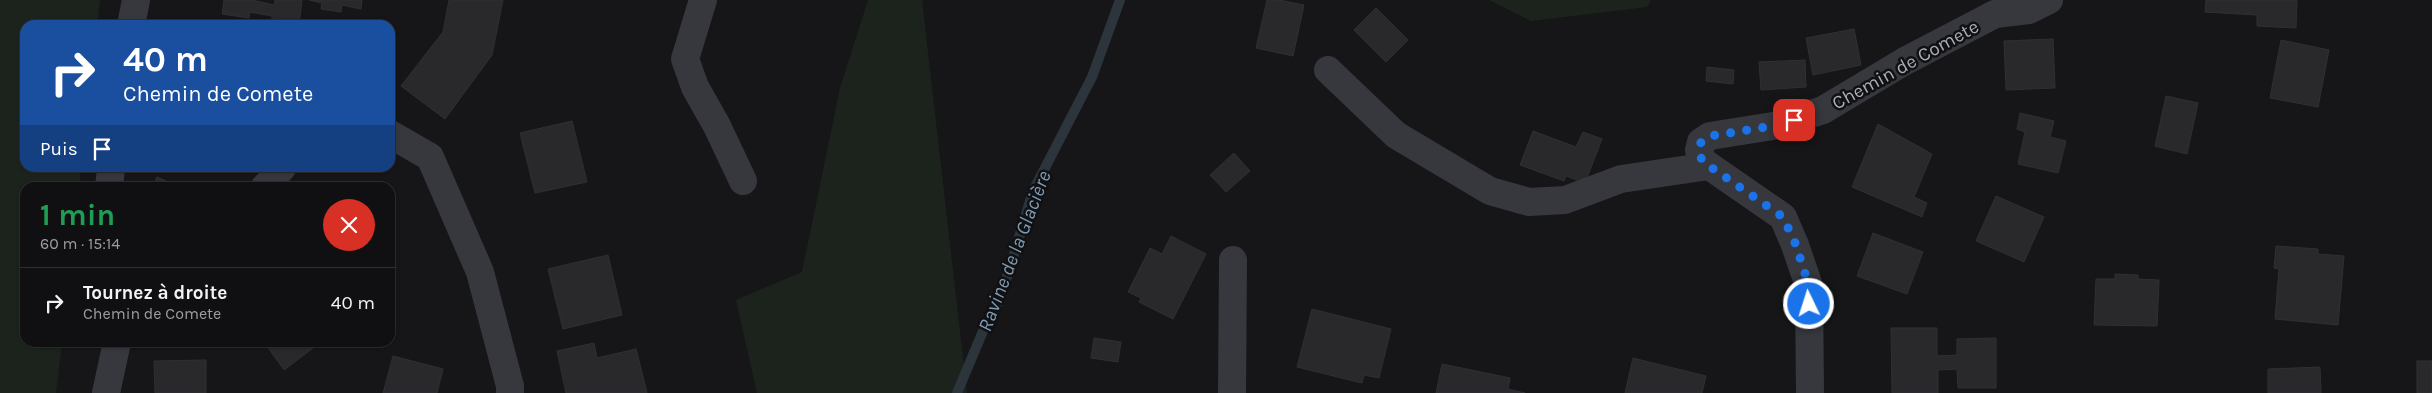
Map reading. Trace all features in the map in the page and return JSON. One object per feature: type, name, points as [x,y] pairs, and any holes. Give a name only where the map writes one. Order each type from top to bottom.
[{"type":"street","points":[[132,20],[136,0]]},
{"type":"street","points":[[703,0],[685,59],[695,87],[717,126],[743,181]]},
{"type":"street","name":"Chemin de Comete","points":[[1709,166],[1702,161],[1699,150],[1701,142],[1710,136],[1779,125],[1823,110],[1905,61],[1995,14],[2029,10],[2050,0]]},
{"type":"street","points":[[1328,70],[1396,135],[1490,191],[1529,202],[1565,200],[1621,179],[1709,166],[1783,217],[1796,245],[1809,286],[1810,393]]},
{"type":"street","points":[[395,137],[430,157],[480,272],[510,386],[510,393]]},
{"type":"street","points":[[269,182],[278,172]]},
{"type":"street","points":[[1232,393],[1233,260]]},
{"type":"street","points":[[106,393],[115,347]]},
{"type":"shaded area","points":[[0,0],[100,0],[98,20],[20,20],[20,172],[81,172],[80,182],[20,182],[20,347],[62,347],[56,393],[0,393]]},
{"type":"shaded area","points":[[868,0],[922,0],[967,393],[757,393],[736,300],[802,272],[840,88]]},
{"type":"shaded area","points":[[1489,0],[1651,0],[1647,7],[1531,21]]},
{"type":"building","points":[[224,0],[252,0],[274,5],[275,0],[302,0],[300,20],[272,20],[272,16],[250,12],[249,18],[222,14]]},
{"type":"building","points":[[309,0],[362,0],[361,9],[342,5],[341,12],[321,9],[322,3]]},
{"type":"building","points":[[449,0],[503,0],[492,55],[445,119],[401,86],[443,32]]},
{"type":"building","points":[[1267,0],[1279,0],[1304,5],[1293,56],[1256,48]]},
{"type":"building","points":[[2206,0],[2297,0],[2296,28],[2257,26],[2257,15],[2205,12]]},
{"type":"building","points":[[1376,8],[1408,40],[1386,62],[1354,30]]},
{"type":"building","points":[[1854,29],[1861,65],[1813,75],[1806,38]]},
{"type":"building","points":[[2053,39],[2055,88],[2006,90],[2004,41]]},
{"type":"building","points":[[2281,40],[2329,50],[2318,107],[2270,98]]},
{"type":"building","points":[[1805,60],[1806,87],[1761,90],[1759,62]]},
{"type":"building","points":[[1707,67],[1734,70],[1733,84],[1706,81]]},
{"type":"building","points":[[2166,96],[2198,103],[2187,154],[2155,146]]},
{"type":"building","points":[[2020,113],[2054,121],[2050,137],[2066,141],[2058,173],[2018,164],[2025,132],[2017,129]]},
{"type":"building","points":[[572,121],[587,182],[535,193],[520,133]]},
{"type":"building","points":[[1878,124],[1932,154],[1914,197],[1927,203],[1922,217],[1852,187]]},
{"type":"building","points":[[1533,131],[1576,147],[1583,132],[1602,139],[1585,183],[1566,176],[1564,181],[1520,165]]},
{"type":"building","points":[[1234,153],[1250,171],[1226,192],[1210,175]]},
{"type":"building","points":[[157,177],[168,182],[155,182]]},
{"type":"building","points":[[1996,196],[2044,217],[2024,262],[1976,241]]},
{"type":"building","points":[[1873,233],[1923,252],[1907,294],[1857,276]]},
{"type":"building","points":[[1171,236],[1206,254],[1173,319],[1139,302],[1141,298],[1128,292],[1150,248],[1162,254]]},
{"type":"building","points":[[2276,246],[2318,249],[2318,254],[2344,256],[2338,325],[2275,319],[2279,269],[2274,268]]},
{"type":"building","points":[[608,255],[622,315],[563,329],[548,269]]},
{"type":"building","points":[[2115,274],[2138,275],[2138,279],[2159,280],[2157,326],[2094,325],[2096,279],[2115,279]]},
{"type":"building","points":[[1312,309],[1391,329],[1379,378],[1364,375],[1362,383],[1297,367]]},
{"type":"building","points":[[1891,328],[1937,328],[1937,356],[1957,355],[1957,339],[1996,338],[1996,388],[1958,388],[1957,369],[1938,370],[1938,393],[1892,393]]},
{"type":"building","points":[[1094,338],[1121,342],[1118,362],[1091,358]]},
{"type":"building","points":[[594,343],[597,358],[636,349],[647,393],[566,393],[557,351]]},
{"type":"building","points":[[268,347],[314,347],[284,370]]},
{"type":"building","points":[[393,356],[443,369],[437,393],[383,393]]},
{"type":"building","points":[[1633,358],[1706,376],[1702,393],[1625,393]]},
{"type":"building","points":[[206,360],[206,393],[155,393],[154,361]]},
{"type":"building","points":[[2417,361],[2432,361],[2432,393],[2417,393]]},
{"type":"building","points":[[1442,364],[1510,378],[1508,389],[1525,393],[1436,393]]},
{"type":"building","points":[[2320,367],[2321,393],[2268,393],[2268,369]]},
{"type":"waterway","name":"Ravine de la Glacière","points":[[957,393],[986,324],[997,305],[1033,191],[1092,77],[1120,0]]},
{"type":"route","points":[[1794,120],[1779,125],[1710,136],[1701,142],[1699,150],[1702,161],[1783,217],[1796,245],[1809,286],[1809,304]]}]
